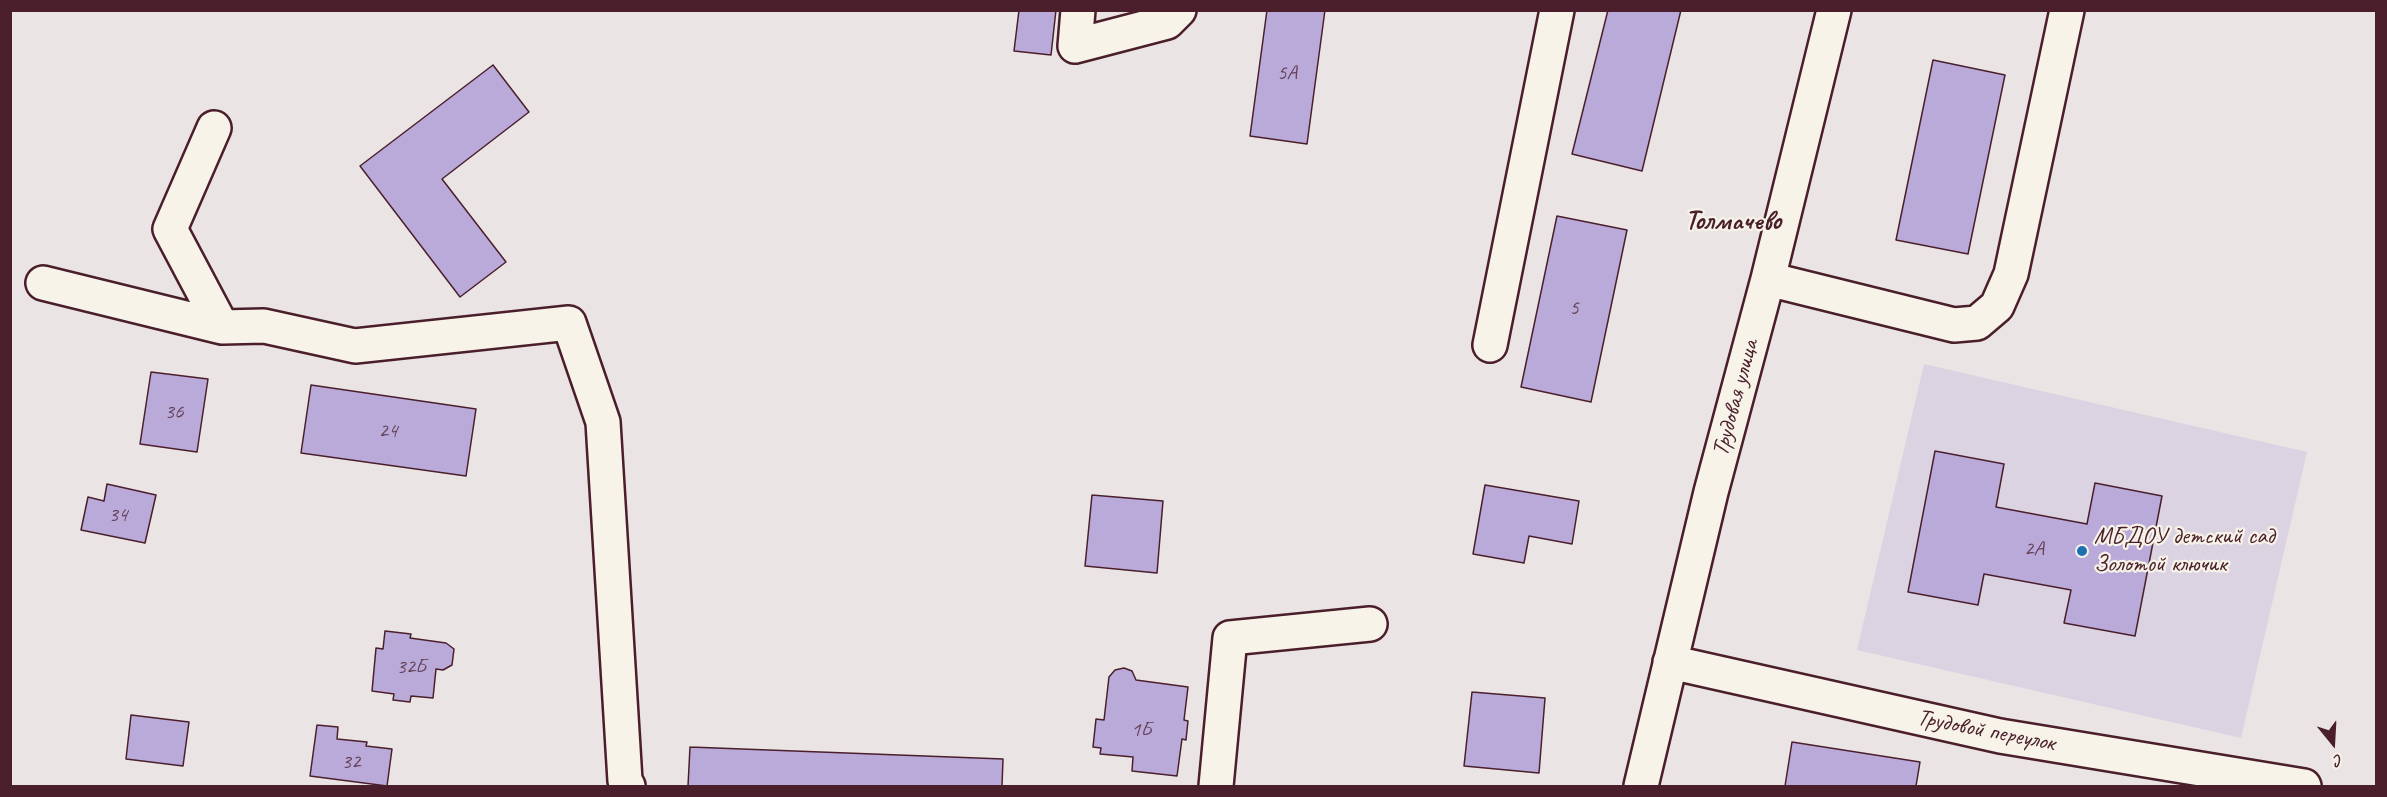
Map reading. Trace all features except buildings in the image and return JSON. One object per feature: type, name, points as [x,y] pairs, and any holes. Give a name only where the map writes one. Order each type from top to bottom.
[{"type":"street","points":[[1078,10],[1075,46],[1167,22],[1179,10]]},
{"type":"street","points":[[1490,345],[1557,10]]},
{"type":"street","name":"Трудовая улица","points":[[1641,786],[1711,492],[1768,279],[1834,10]]},
{"type":"street","points":[[1768,279],[1954,325],[1977,324],[1997,306],[2011,274],[2067,10]]},
{"type":"street","points":[[214,128],[170,229],[222,327]]},
{"type":"street","points":[[43,283],[222,327],[264,326],[355,346],[569,323],[603,422],[625,781],[628,786]]},
{"type":"street","points":[[1216,786],[1230,638],[1370,624]]},
{"type":"street","name":"Трудовой переулок","points":[[1670,662],[2000,736],[2304,786]]},
{"type":"shaded area","name":"МБДОУ детский сад Золотой ключик","points":[[1924,364],[2307,452],[2241,738],[1857,650]]},
{"type":"place","name":"МБДОУ детский сад Золотой ключик","points":[[2082,551]]},
{"type":"district","name":"Толмачево","points":[[1733,222]]}]
